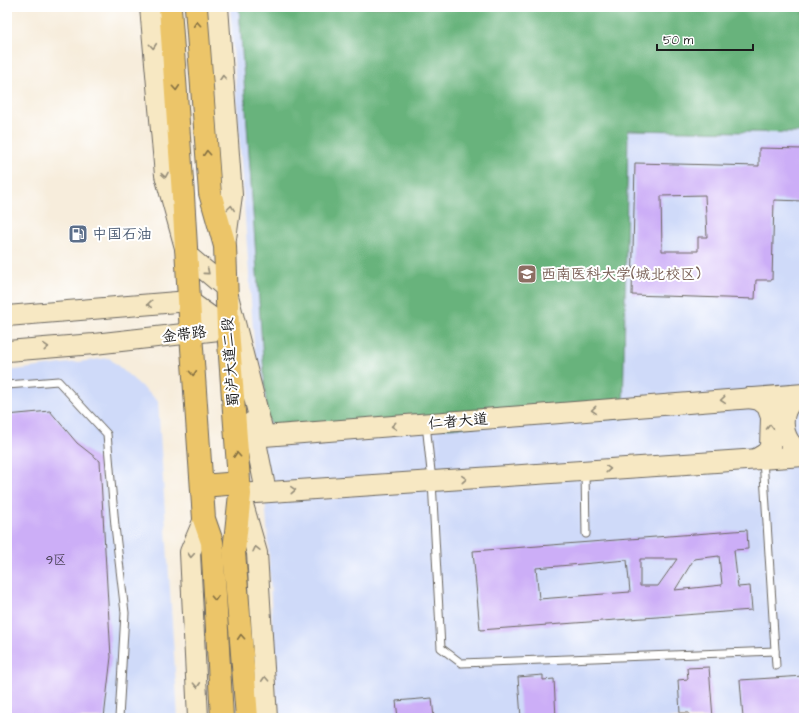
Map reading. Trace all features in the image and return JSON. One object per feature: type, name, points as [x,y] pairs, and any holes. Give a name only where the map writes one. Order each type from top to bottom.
[{"type":"highway","points":[[170,7],[187,256],[188,301],[204,519],[212,542],[222,718]]},
{"type":"highway","name":"蜀泸大道二段","points":[[196,7],[210,193],[225,246],[228,329],[239,488],[234,551],[247,718]]},
{"type":"highway","points":[[183,195],[210,193]]},
{"type":"highway","points":[[202,486],[239,488]]},
{"type":"street","points":[[150,7],[165,176],[187,256],[226,288],[266,492]]},
{"type":"street","points":[[218,7],[232,195],[225,246]]},
{"type":"street","name":"仁者大道","points":[[226,288],[264,436],[804,394]]},
{"type":"street","points":[[7,316],[188,301]]},
{"type":"street","name":"金带路","points":[[188,301],[228,329]]},
{"type":"street","name":"金带路","points":[[7,351],[94,344],[228,329]]},
{"type":"street","points":[[804,394],[789,406],[784,420],[786,435],[790,442],[804,454]]},
{"type":"street","points":[[749,398],[759,400],[767,406],[770,417],[770,447],[760,459]]},
{"type":"street","points":[[267,718],[257,553],[239,488],[266,492],[760,459],[804,454]]},
{"type":"street","points":[[198,718],[190,552],[204,519]]},
{"type":"lane","points":[[7,386],[58,381],[107,434],[115,526],[125,613],[119,718]]},
{"type":"lane","points":[[426,424],[432,481],[441,648],[461,663],[775,651]]},
{"type":"lane","points":[[760,459],[776,666]]},
{"type":"lane","points":[[585,470],[586,534]]},
{"type":"shaded area","name":"西南医科大学(城北校区)","points":[[230,7],[804,7],[804,718],[277,718],[268,540]]},
{"type":"shaded area","points":[[109,358],[158,401],[178,718],[7,718],[7,371]]},
{"type":"green space","points":[[239,7],[804,7],[804,133],[628,130],[623,418],[285,437],[267,419]]},
{"type":"building","points":[[759,148],[804,149],[804,201],[774,200],[772,280],[756,280],[755,299],[632,295],[635,163],[759,166]],"holes":[[[705,195],[707,237],[698,237],[698,251],[662,251],[661,196]]]},
{"type":"building","points":[[50,411],[77,443],[100,461],[111,657],[104,718],[7,718],[7,415]]},
{"type":"building","points":[[747,530],[748,549],[734,550],[738,587],[750,586],[752,610],[480,630],[473,551]],"holes":[[[719,556],[722,585],[675,590],[694,559]],[[640,559],[677,559],[658,586],[640,586]],[[627,560],[630,592],[539,599],[536,568]]]},
{"type":"building","points":[[709,667],[713,718],[689,718],[689,713],[680,713],[678,680],[688,679],[687,668]]},
{"type":"building","points":[[543,675],[543,680],[554,679],[556,718],[521,718],[518,677]]},
{"type":"building","points":[[804,676],[804,718],[743,718],[740,680]]},
{"type":"building","points":[[432,698],[434,718],[398,718],[396,701]]},
{"type":"place","name":"中国石油","points":[[78,234]]},
{"type":"place","name":"西南医科大学(城北校区)","points":[[527,274]]}]
